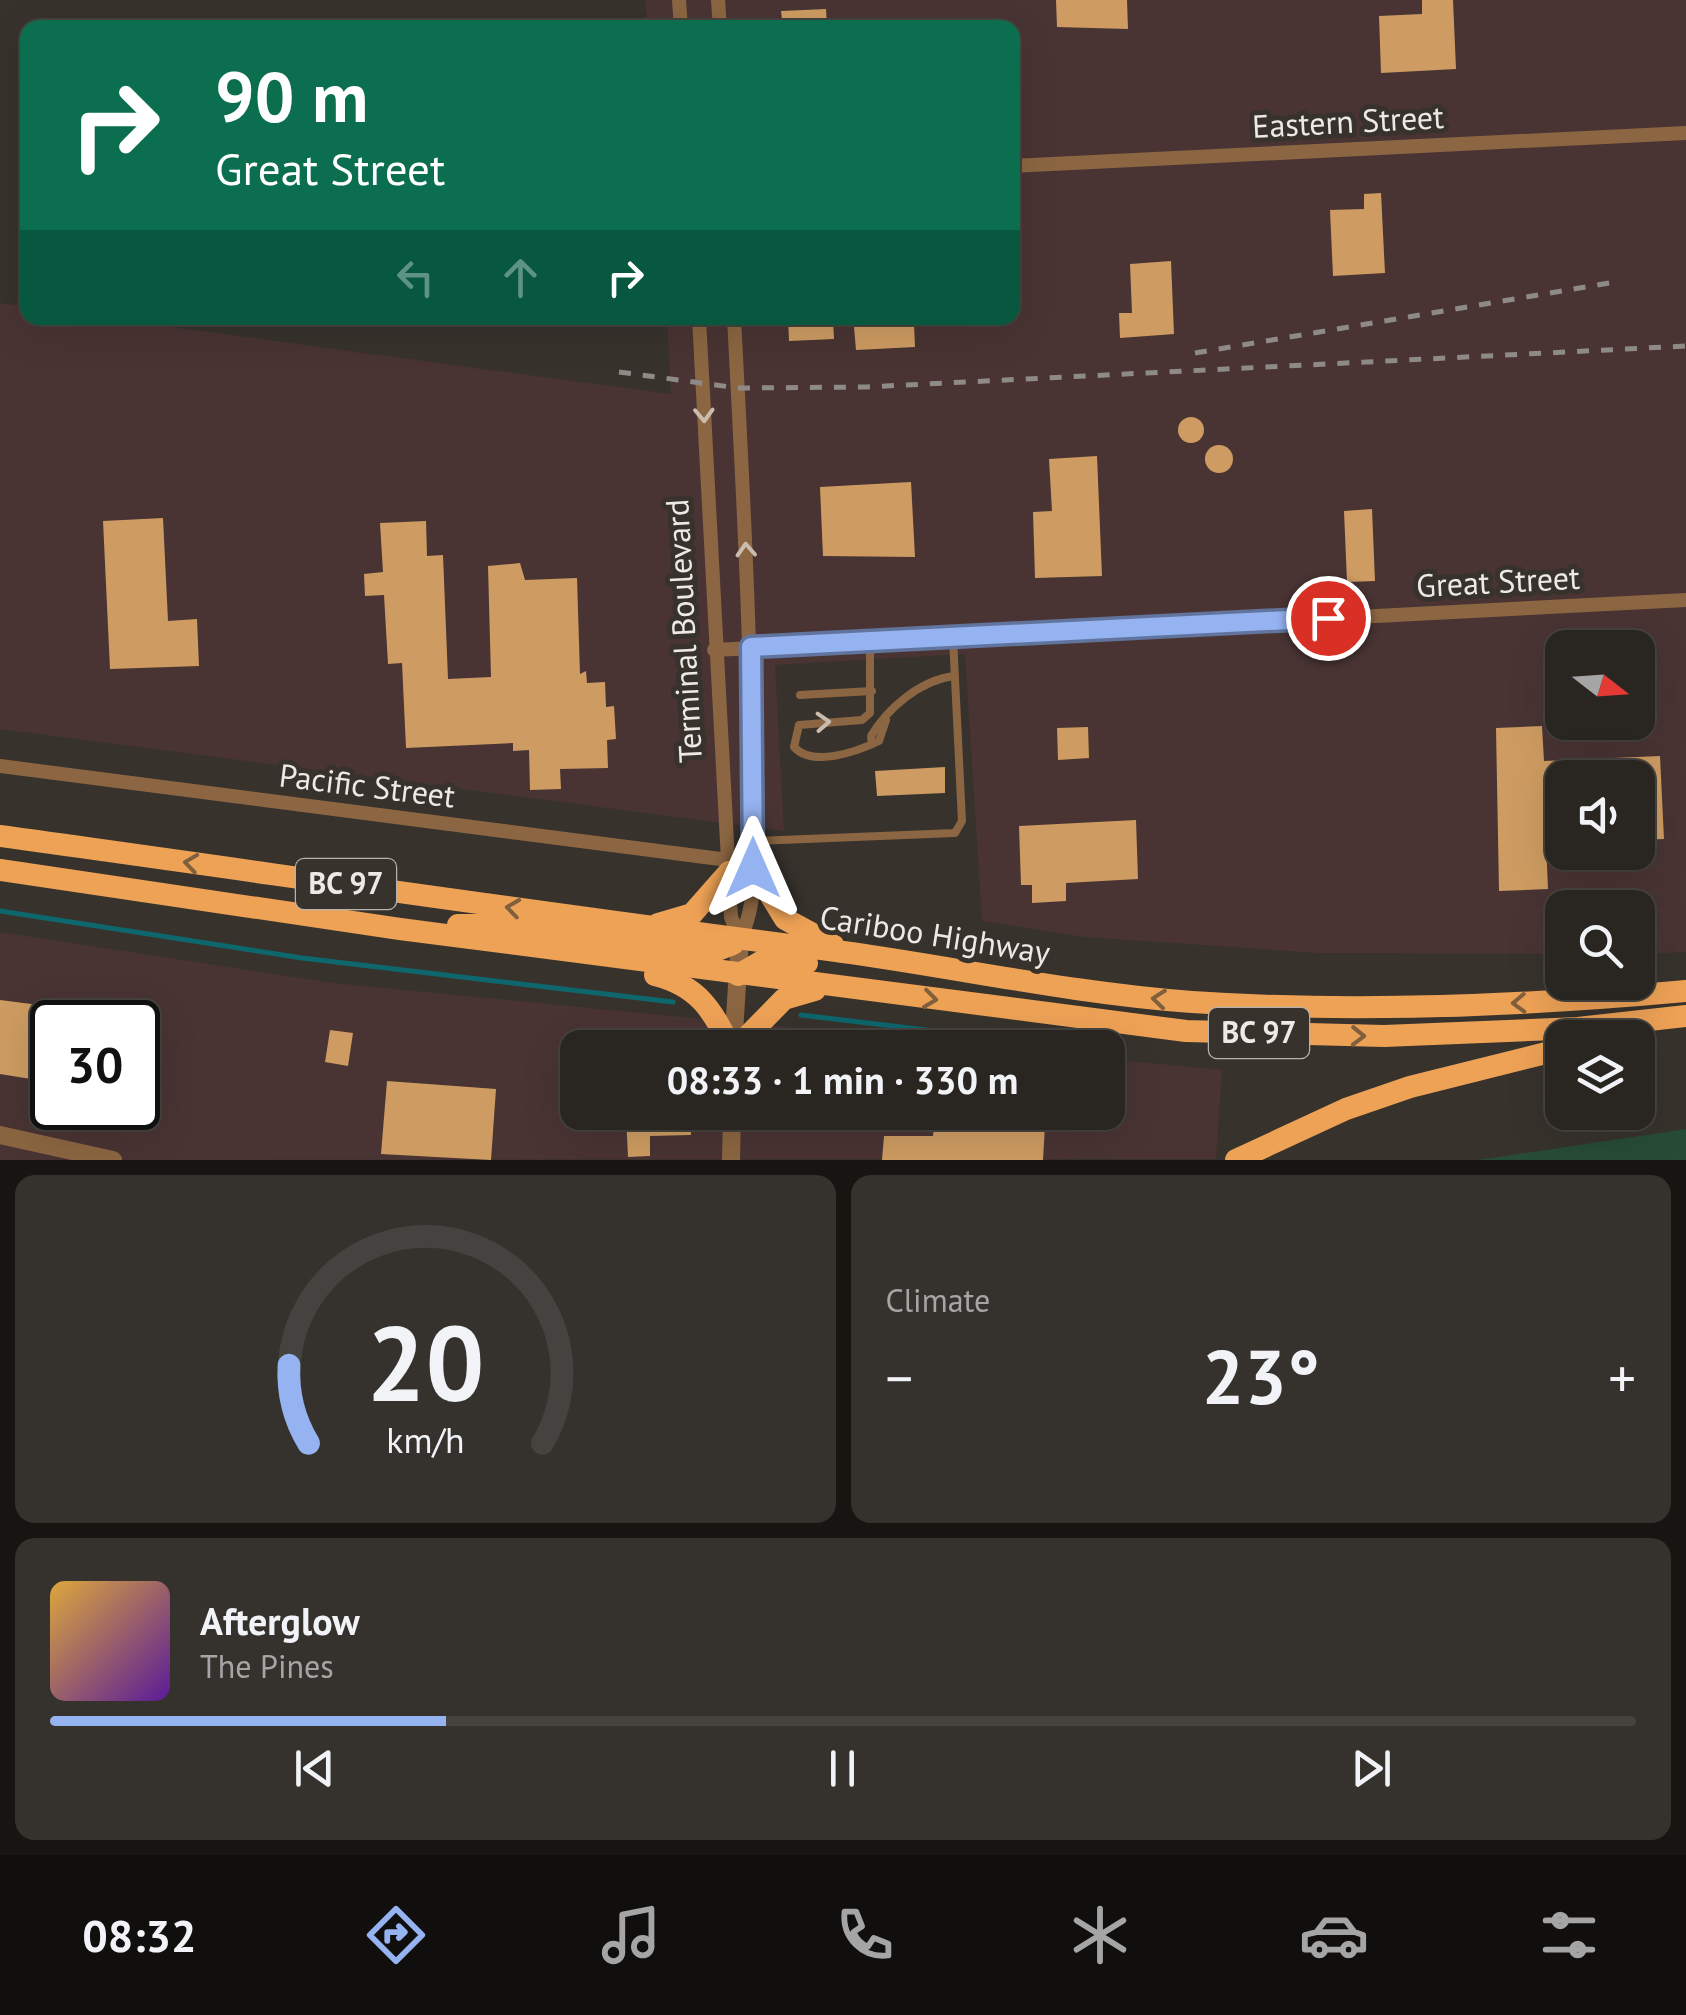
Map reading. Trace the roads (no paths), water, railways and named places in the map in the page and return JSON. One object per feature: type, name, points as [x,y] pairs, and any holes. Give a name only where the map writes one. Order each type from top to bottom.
[{"type":"highway","name":"Cariboo Highway","points":[[0,836],[850,953],[1083,991],[1193,1002],[1388,1008],[1686,991]]},
{"type":"highway","points":[[0,851],[25,852],[48,843]]},
{"type":"highway","points":[[644,926],[692,914],[728,866]]},
{"type":"highway","points":[[753,868],[786,919],[850,953]]},
{"type":"highway","name":"Cariboo Highway","points":[[0,870],[738,975],[1186,1031],[1384,1036],[1578,1028],[1686,1016]]},
{"type":"highway","points":[[400,929],[494,925],[715,951],[740,939]]},
{"type":"highway","points":[[540,948],[684,984],[711,1008],[724,1030]]},
{"type":"highway","points":[[738,975],[751,964],[783,960],[1066,997],[1083,991]]},
{"type":"highway","points":[[752,1030],[784,999],[833,987]]},
{"type":"highway","points":[[1655,1030],[1686,1024]]},
{"type":"highway","points":[[1236,1160],[1346,1108],[1410,1087],[1545,1053]]},
{"type":"street","name":"Eastern Street","points":[[1020,166],[1686,133]]},
{"type":"street","name":"Terminal Boulevard","points":[[698,325],[731,917],[740,939]]},
{"type":"street","name":"Terminal Boulevard","points":[[734,325],[751,647],[753,841],[749,920],[740,939],[735,1030]]},
{"type":"street","name":"Great Street","points":[[714,650],[1686,600]]},
{"type":"street","name":"Pacific Street","points":[[0,766],[728,866]]},
{"type":"street","points":[[731,1160],[732,1130]]},
{"type":"street","points":[[0,1135],[113,1160]]},
{"type":"lane","points":[[753,841],[955,833],[962,821],[953,636]]},
{"type":"lane","points":[[870,641],[872,707],[867,718],[799,725],[794,747],[808,755],[855,754],[872,744],[886,728],[886,720],[903,698],[954,676]]},
{"type":"lane","points":[[800,695],[872,691]]},
{"type":"waterway","points":[[0,911],[302,958],[673,1002]]},
{"type":"waterway","points":[[801,1015],[926,1030]]},
{"type":"railway","points":[[1195,353],[1615,282]]},
{"type":"railway","points":[[619,372],[738,388],[866,387],[1686,346]]}]
